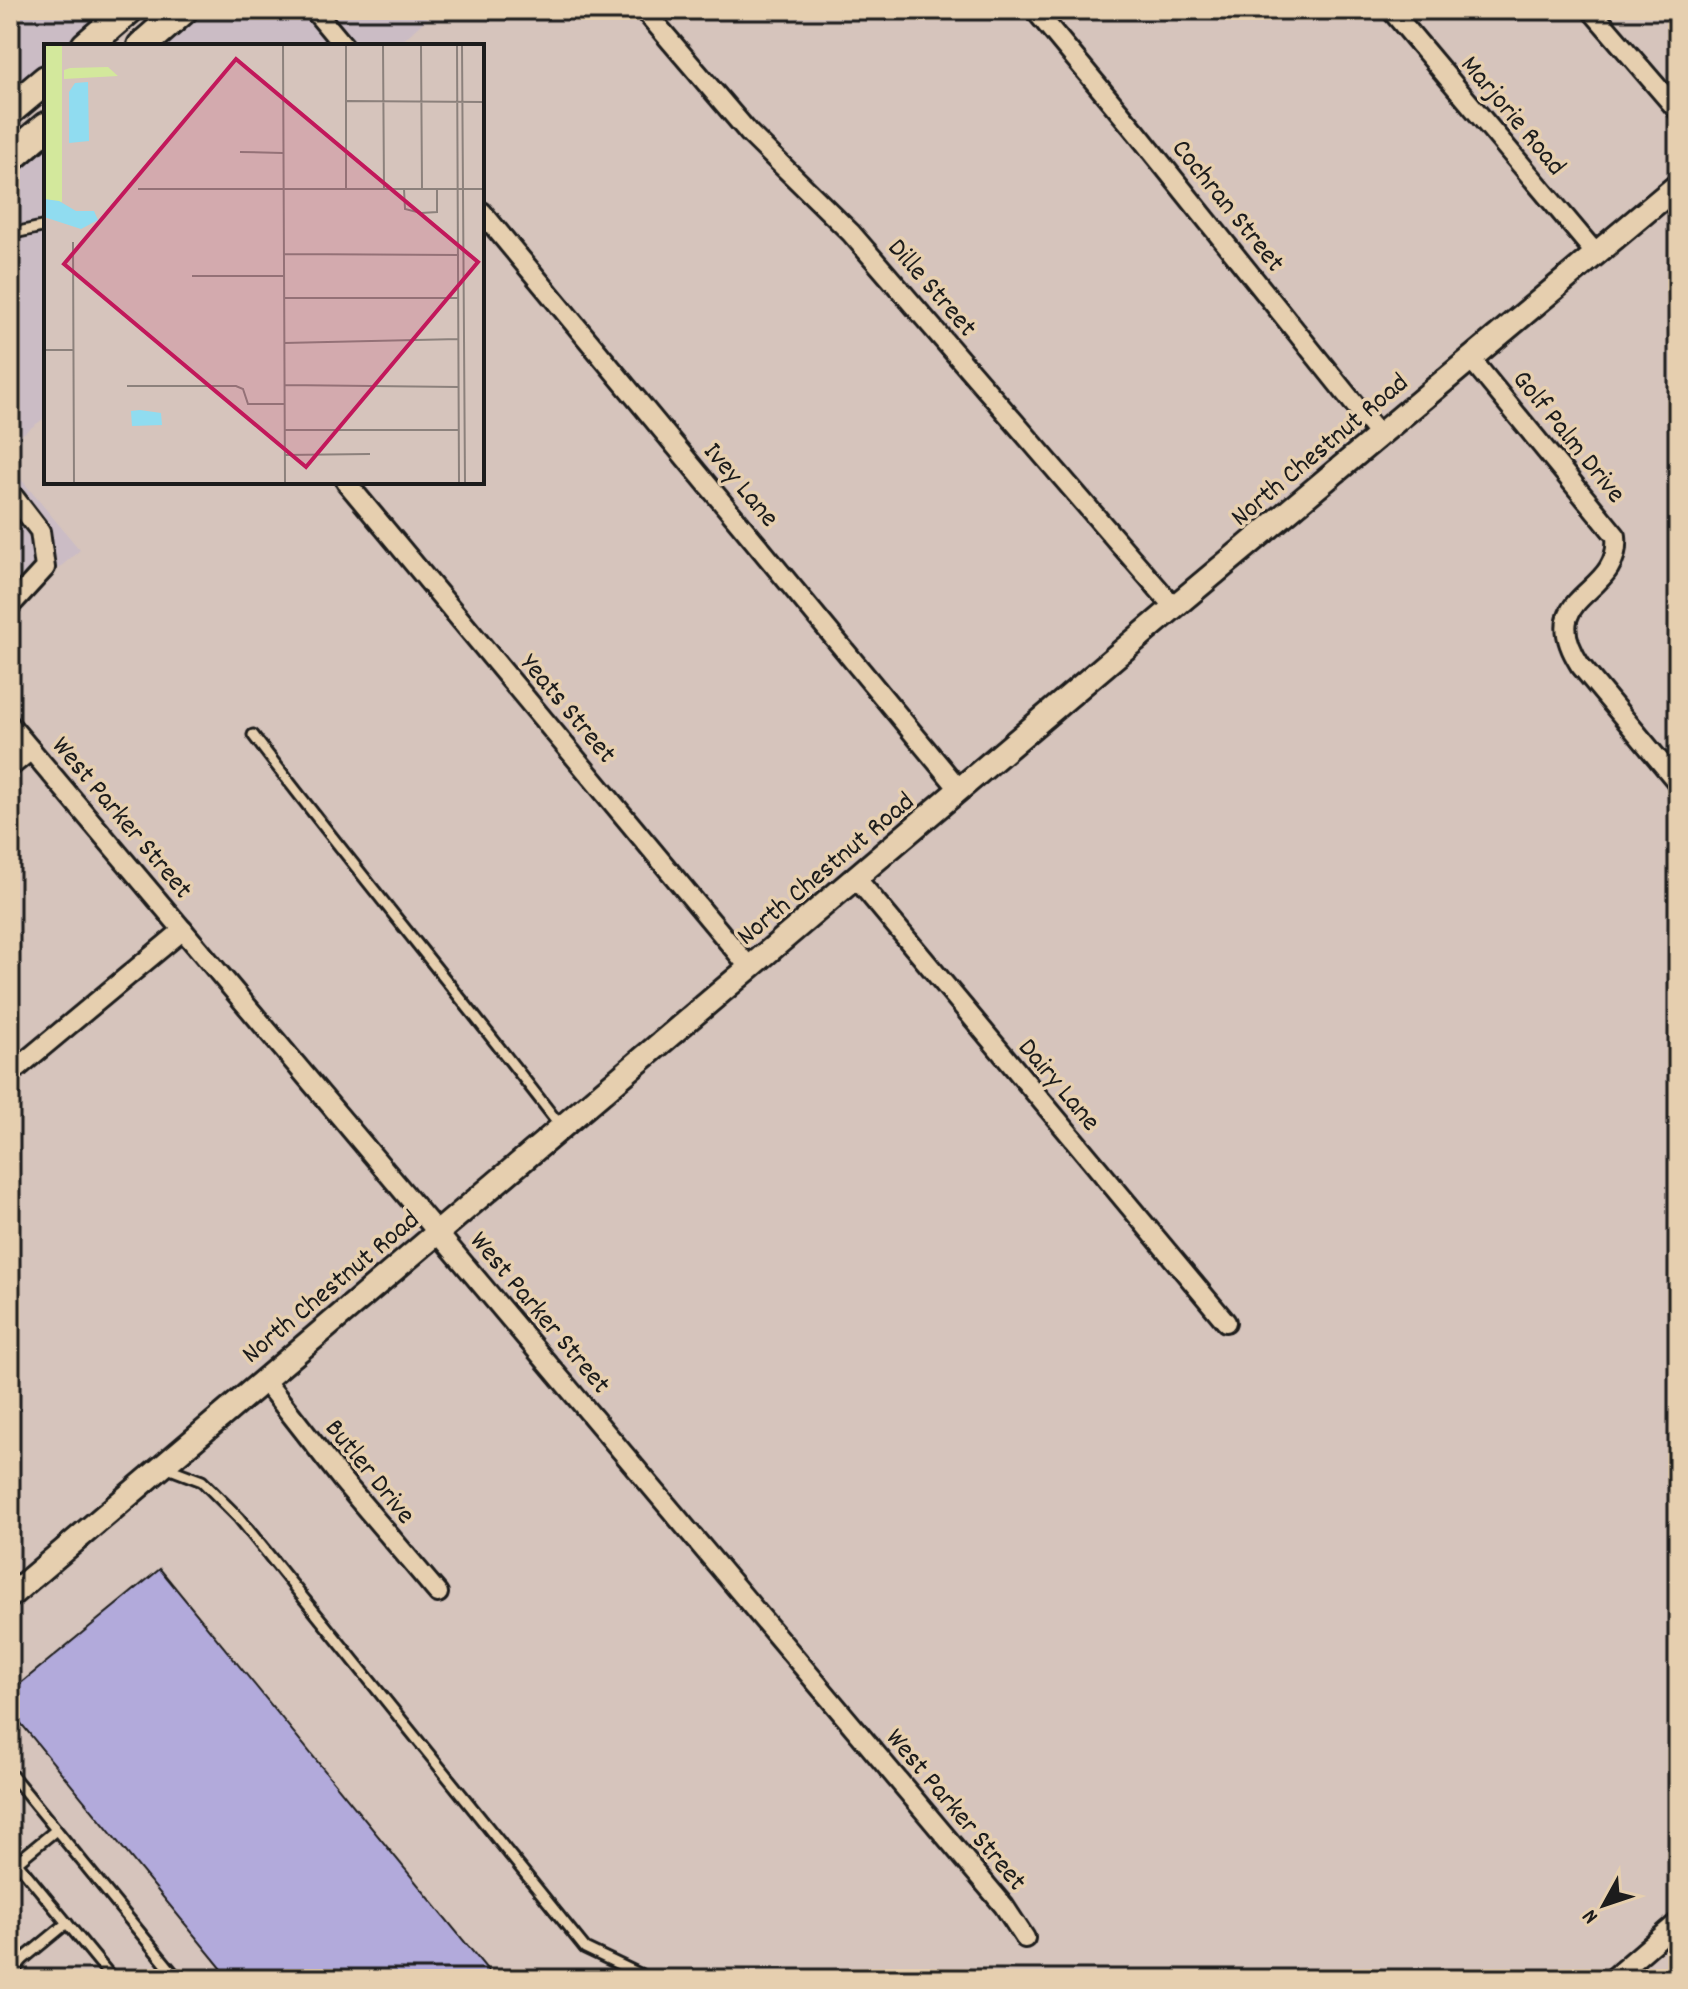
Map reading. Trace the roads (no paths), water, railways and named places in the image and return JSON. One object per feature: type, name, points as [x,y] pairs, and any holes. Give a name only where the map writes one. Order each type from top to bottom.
[{"type":"main road","points":[[88,44],[128,10]]},
{"type":"main road","points":[[148,41],[183,10]]},
{"type":"main road","points":[[10,158],[44,129]]},
{"type":"street","points":[[134,10],[148,41]]},
{"type":"street","points":[[314,10],[342,44]]},
{"type":"street","name":"Dille Street","points":[[644,10],[749,133],[851,233],[1174,607]]},
{"type":"street","name":"Cochran Street","points":[[1035,10],[1379,435]]},
{"type":"street","name":"Marjorie Road","points":[[1391,10],[1596,254]]},
{"type":"street","points":[[1591,10],[1678,111]]},
{"type":"street","points":[[27,96],[44,118]]},
{"type":"street","name":"North Chestnut Road","points":[[10,1596],[1174,607],[1678,185]]},
{"type":"street","name":"Ivey Lane","points":[[484,214],[960,790]]},
{"type":"street","name":"Golf Palm Drive","points":[[1471,359],[1616,536],[1617,547],[1607,573],[1572,606],[1567,618],[1570,649],[1678,783]]},
{"type":"street","name":"Yeats Street","points":[[348,484],[750,968]]},
{"type":"street","points":[[10,492],[40,531],[45,568],[10,606]]},
{"type":"street","name":"West Parker Street","points":[[10,725],[1004,1906],[1025,1938]]},
{"type":"street","points":[[10,767],[31,750]]},
{"type":"street","name":"Dairy Lane","points":[[856,878],[1226,1322]]},
{"type":"street","points":[[10,1074],[183,930]]},
{"type":"street","name":"Butler Drive","points":[[264,1380],[343,1481],[438,1593]]},
{"type":"street","points":[[1612,1979],[1678,1922]]},
{"type":"lane","points":[[10,234],[44,226]]},
{"type":"lane","points":[[253,735],[562,1129]]},
{"type":"lane","points":[[162,1466],[202,1481],[239,1518],[585,1948],[650,1979]]},
{"type":"lane","points":[[10,1773],[177,1979]]},
{"type":"lane","points":[[56,1830],[14,1858],[113,1979]]},
{"type":"lane","points":[[10,1976],[22,1960],[67,1923]]},
{"type":"lane","points":[[10,1945],[22,1960]]}]
